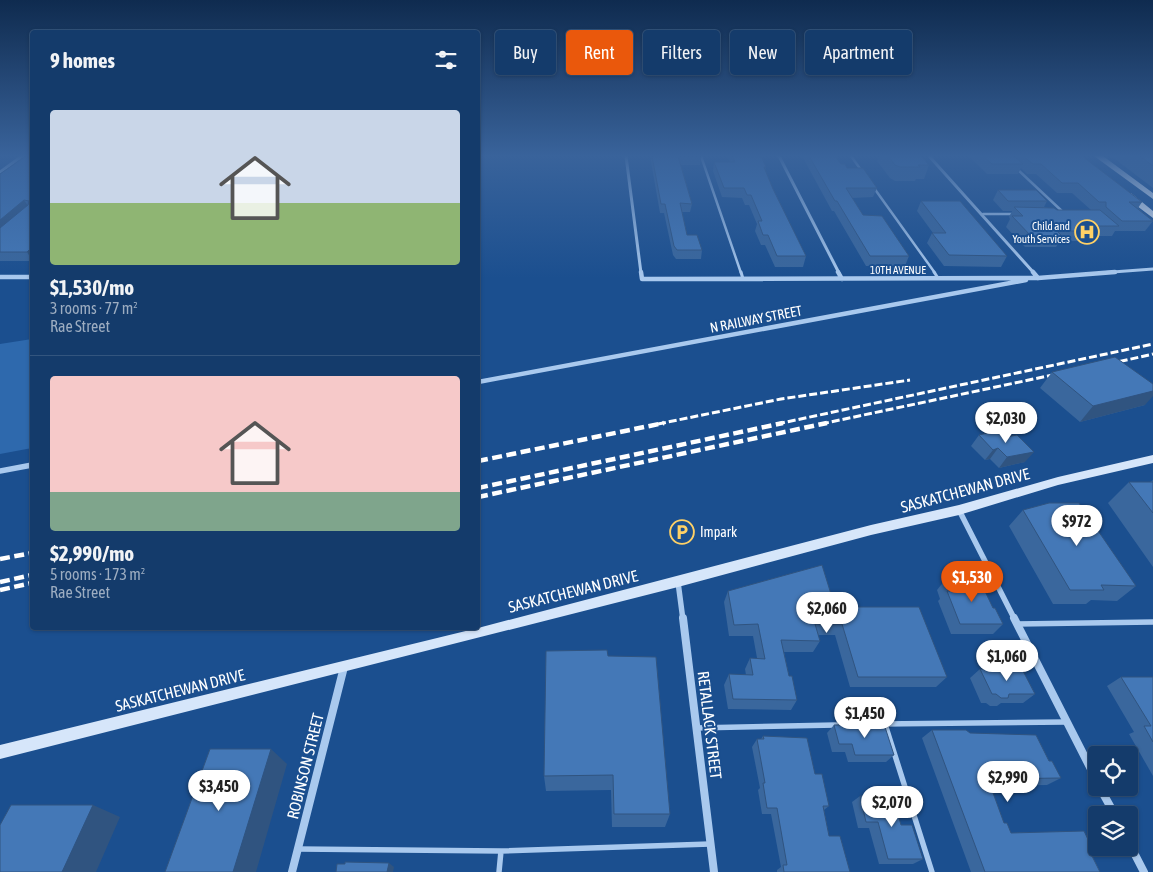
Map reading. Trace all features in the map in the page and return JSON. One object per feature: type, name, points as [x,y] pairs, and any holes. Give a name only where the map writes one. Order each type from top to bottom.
[{"type":"main road","points":[[1130,197],[1153,215]]},
{"type":"main road","name":"SASKATCHEWAN DRIVE","points":[[0,752],[678,582],[871,530],[959,510],[1058,481],[1153,459]]},
{"type":"street","name":"10TH AVENUE","points":[[631,197],[642,279],[1038,278],[1153,269]]},
{"type":"street","points":[[800,197],[842,279]]},
{"type":"street","points":[[966,197],[1038,278]]},
{"type":"street","points":[[0,277],[30,277]]},
{"type":"street","name":"N RAILWAY STREET","points":[[480,382],[1038,278]]},
{"type":"street","points":[[0,471],[30,465]]},
{"type":"street","points":[[959,510],[1088,764]]},
{"type":"street","name":"RETALLACK STREET","points":[[678,582],[714,872]]},
{"type":"street","name":"ROBINSON STREET","points":[[292,872],[344,666]]},
{"type":"street","points":[[1136,856],[1144,872]]},
{"type":"lane","points":[[715,197],[743,279]]},
{"type":"lane","points":[[881,197],[938,278]]},
{"type":"lane","points":[[1046,197],[1066,215],[1057,215]]},
{"type":"lane","points":[[982,214],[1020,214]]},
{"type":"lane","points":[[1017,624],[1153,622]]},
{"type":"lane","points":[[875,724],[1067,722]]},
{"type":"lane","points":[[885,724],[932,872]]},
{"type":"lane","points":[[696,728],[845,725]]},
{"type":"lane","points":[[298,850],[501,851],[710,844]]},
{"type":"lane","points":[[499,872],[501,851]]},
{"type":"shaded area","points":[[30,339],[30,448],[0,454],[0,344]]},
{"type":"building","points":[[0,197],[30,197],[30,249],[27,252],[0,252],[0,228],[28,205],[29,201],[24,200],[0,220]]},
{"type":"building","points":[[660,197],[690,197],[692,204],[680,203],[687,235],[697,235],[702,250],[677,250],[674,246],[665,204],[661,204]]},
{"type":"building","points":[[752,197],[777,197],[806,256],[777,256],[768,235],[763,235],[758,221],[762,221]]},
{"type":"building","points":[[833,197],[851,197],[863,215],[882,216],[909,256],[870,256],[837,201]]},
{"type":"building","points":[[1004,197],[1043,197],[1047,201],[1008,201]]},
{"type":"building","points":[[1093,197],[1135,197],[1142,202],[1129,202],[1153,221],[1122,221],[1106,207],[1106,202],[1099,202]]},
{"type":"building","points":[[921,201],[960,201],[1007,256],[949,255],[932,233],[946,233]]},
{"type":"building","points":[[1014,207],[1100,210],[1119,226],[1087,226],[1092,231],[1057,231],[1063,237],[1031,236],[1012,216],[1023,216]]},
{"type":"building","points":[[1115,357],[1153,384],[1153,391],[1093,406],[1052,372]]},
{"type":"building","points":[[999,430],[1006,437],[1017,435],[1034,452],[1007,457],[998,448],[993,450],[979,435]]},
{"type":"building","points":[[1129,482],[1153,482],[1153,513]]},
{"type":"building","points":[[1049,503],[1079,503],[1136,586],[1101,585],[1104,590],[1070,590],[1023,510]]},
{"type":"building","points":[[822,565],[835,607],[919,607],[947,677],[858,677],[842,624],[815,624],[820,641],[781,640],[789,676],[792,676],[797,700],[733,699],[729,674],[753,675],[750,658],[765,659],[758,624],[734,625],[728,591]]},
{"type":"building","points":[[945,580],[975,580],[977,585],[982,585],[1003,624],[960,624],[947,591],[950,591]]},
{"type":"building","points":[[607,650],[608,656],[656,657],[670,814],[614,814],[613,775],[544,776],[546,651]]},
{"type":"building","points":[[980,669],[1022,669],[1035,694],[1009,694],[1008,698],[1001,698],[996,694],[992,694]]},
{"type":"building","points":[[1121,677],[1153,677],[1153,742],[1144,726],[1151,726]]},
{"type":"building","points":[[884,724],[894,755],[855,755],[852,744],[839,744],[834,725]]},
{"type":"building","points":[[932,730],[966,730],[970,733],[1036,735],[1049,761],[1052,761],[1061,778],[988,779],[1004,823],[1007,823],[1011,833],[1084,831],[1088,839],[1088,856],[1092,856],[1100,872],[985,872]]},
{"type":"building","points":[[763,736],[807,738],[815,774],[822,774],[829,806],[823,806],[829,836],[840,836],[850,872],[784,872],[783,865],[787,865],[777,808],[767,808],[763,783],[765,783],[757,739],[764,739]]},
{"type":"building","points":[[210,749],[271,749],[233,872],[165,872]]},
{"type":"building","points":[[860,796],[893,797],[901,825],[912,825],[923,859],[888,859],[878,822],[866,822]]},
{"type":"building","points":[[11,805],[93,805],[62,872],[0,872],[0,825]]},
{"type":"building","points":[[345,862],[389,863],[387,872],[336,872],[337,864],[345,864]]},
{"type":"railway","points":[[777,424],[1153,344]]},
{"type":"railway","points":[[1109,364],[1153,354]]},
{"type":"railway","points":[[821,424],[1062,373]]},
{"type":"railway","points":[[658,424],[781,399],[910,380]]},
{"type":"railway","points":[[480,461],[664,423]]},
{"type":"railway","points":[[480,488],[783,423]]},
{"type":"railway","points":[[480,497],[827,423]]},
{"type":"railway","points":[[0,559],[30,553]]},
{"type":"railway","points":[[0,582],[30,575]]},
{"type":"railway","points":[[0,590],[30,583]]},
{"type":"place","name":"Child and Youth Services","points":[[1087,232]]},
{"type":"place","name":"Impark","points":[[682,532]]}]
